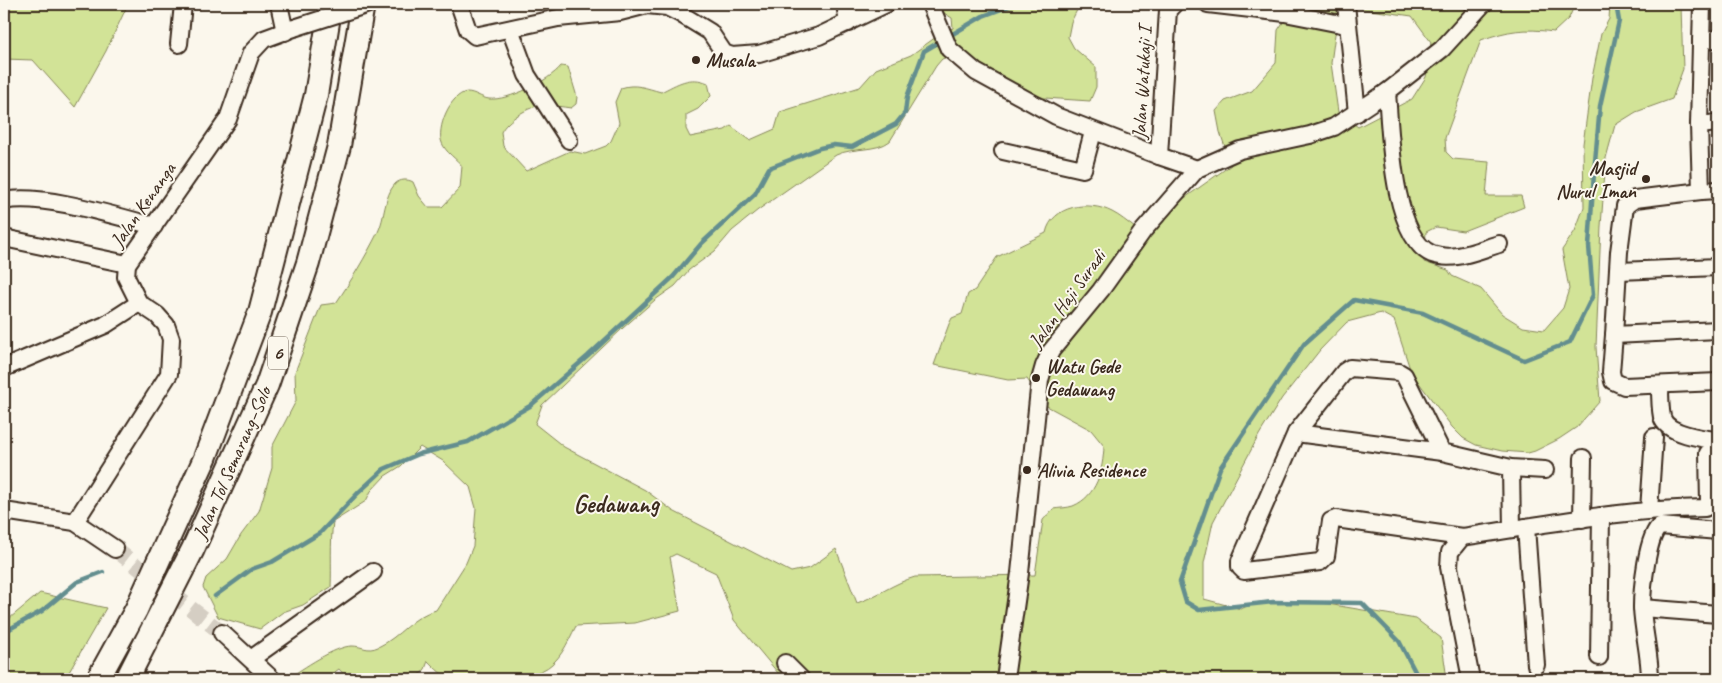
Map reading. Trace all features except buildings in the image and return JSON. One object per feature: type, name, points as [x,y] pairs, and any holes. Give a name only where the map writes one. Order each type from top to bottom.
[{"type":"highway","name":"Jalan Tol Semarang–Solo","points":[[98,679],[136,610],[205,458],[260,312],[314,104],[331,4]]},
{"type":"highway","name":"Jalan Tol Semarang–Solo","points":[[127,679],[194,549],[267,386],[308,263],[339,146],[363,4]]},
{"type":"street","points":[[179,44],[183,4]]},
{"type":"street","points":[[279,4],[290,30]]},
{"type":"street","name":"Jalan Kenanga","points":[[75,522],[169,374],[171,340],[166,325],[157,315],[139,303],[126,277],[127,264],[228,119],[251,53],[264,39],[368,4]]},
{"type":"street","points":[[459,4],[468,30],[475,36],[558,18],[620,12],[646,4],[666,7],[710,32],[724,53],[732,56],[759,54],[819,36],[886,4]]},
{"type":"street","points":[[845,4],[848,23]]},
{"type":"street","points":[[930,4],[945,42],[993,83],[1056,116],[1093,132],[1159,156]]},
{"type":"street","name":"Jalan Watukaji I","points":[[1174,4],[1168,10],[1159,156],[1197,169]]},
{"type":"street","points":[[1208,4],[1261,7],[1346,24]]},
{"type":"street","points":[[1346,4],[1346,24],[1357,113]]},
{"type":"street","name":"Jalan Haji Suradi","points":[[1005,679],[1044,366],[1051,351],[1101,290],[1143,231],[1197,169],[1240,150],[1310,135],[1334,127],[1387,92],[1442,49],[1483,4]]},
{"type":"street","points":[[1701,191],[1699,125],[1702,4]]},
{"type":"street","points":[[510,29],[527,75],[569,140]]},
{"type":"street","points":[[1701,40],[1718,39]]},
{"type":"street","points":[[1387,92],[1391,151],[1397,194],[1418,243],[1434,255],[1449,257],[1465,255],[1499,244]]},
{"type":"street","points":[[1699,125],[1718,123]]},
{"type":"street","points":[[1003,151],[1083,169],[1093,132]]},
{"type":"street","points":[[1718,190],[1635,199],[1627,202],[1623,212],[1611,372],[1613,381],[1624,386],[1718,382]]},
{"type":"street","points":[[4,201],[13,199],[66,205],[154,226]]},
{"type":"street","points":[[4,238],[127,264]]},
{"type":"street","points":[[1619,271],[1718,267]]},
{"type":"street","points":[[4,368],[105,325],[139,303]]},
{"type":"street","points":[[1614,334],[1718,330]]},
{"type":"street","points":[[1442,452],[1404,375],[1400,372],[1355,367],[1346,370],[1296,433],[1240,561],[1240,567],[1244,571],[1320,562],[1326,556],[1331,521],[1336,519],[1462,537],[1601,516],[1649,510],[1708,506],[1713,447],[1666,424],[1662,419],[1660,385]]},
{"type":"street","points":[[1296,433],[1442,452],[1511,468],[1545,470]]},
{"type":"street","points":[[1649,510],[1654,437]]},
{"type":"street","points":[[1582,519],[1583,458]]},
{"type":"street","points":[[1511,468],[1536,665]]},
{"type":"street","points":[[4,510],[75,522],[115,549]]},
{"type":"street","points":[[1599,657],[1601,516]]},
{"type":"street","points":[[1650,679],[1650,662],[1642,608],[1651,543],[1656,528],[1660,526],[1718,530]]},
{"type":"street","points":[[1462,537],[1450,552],[1449,567],[1470,679]]},
{"type":"street","points":[[251,659],[373,572]]},
{"type":"street","points":[[1642,608],[1718,614]]},
{"type":"street","points":[[222,633],[272,679]]},
{"type":"street","points":[[786,663],[801,679]]},
{"type":"green space","points":[[4,4],[128,4],[106,51],[75,107],[33,60],[4,59]]},
{"type":"green space","points":[[939,4],[1080,4],[1071,22],[1068,37],[1074,48],[1096,67],[1096,87],[1090,101],[1045,98],[1010,87],[961,51],[942,59],[890,141],[878,147],[836,155],[758,210],[732,231],[715,251],[689,270],[675,286],[655,300],[623,328],[542,405],[535,424],[564,447],[645,490],[673,511],[791,572],[810,568],[836,549],[857,603],[915,577],[1035,575],[1043,520],[1053,509],[1073,506],[1088,496],[1100,473],[1104,446],[1091,430],[1045,405],[1027,379],[1008,380],[934,365],[949,324],[952,318],[962,314],[968,294],[975,290],[997,257],[1046,233],[1056,216],[1063,211],[1083,206],[1103,208],[1118,215],[1135,228],[1172,207],[1231,165],[1220,132],[1216,111],[1225,101],[1252,91],[1276,63],[1278,30],[1284,21],[1304,4],[1357,4],[1575,4],[1569,18],[1554,32],[1517,31],[1481,40],[1445,138],[1446,152],[1453,159],[1489,162],[1486,196],[1521,196],[1524,207],[1463,231],[1436,227],[1426,232],[1424,262],[1448,270],[1452,276],[1481,289],[1502,314],[1523,327],[1544,330],[1563,308],[1569,289],[1562,250],[1575,231],[1584,207],[1583,144],[1592,78],[1601,34],[1609,19],[1610,4],[1678,4],[1681,7],[1683,69],[1672,99],[1636,112],[1615,125],[1606,158],[1596,347],[1600,401],[1577,427],[1559,439],[1528,453],[1502,451],[1476,445],[1463,438],[1452,427],[1411,372],[1394,320],[1381,313],[1347,322],[1320,350],[1282,398],[1259,435],[1213,522],[1204,563],[1204,599],[1241,609],[1253,603],[1269,601],[1310,601],[1416,619],[1441,638],[1447,679],[783,679],[734,620],[716,573],[676,554],[670,557],[680,611],[635,623],[576,626],[558,658],[548,667],[533,674],[498,680],[461,680],[453,679],[439,672],[428,661],[425,669],[416,679],[348,679],[339,669],[325,679],[287,679],[319,659],[345,647],[356,646],[371,649],[386,643],[420,617],[436,610],[466,563],[473,546],[476,508],[470,487],[443,461],[420,447],[401,466],[385,476],[371,491],[366,501],[333,522],[331,587],[303,605],[283,612],[260,629],[218,617],[203,587],[206,578],[227,559],[241,535],[259,511],[272,468],[272,447],[296,401],[295,372],[321,305],[336,303],[353,277],[378,232],[391,189],[395,184],[404,180],[413,182],[419,196],[428,207],[442,207],[460,188],[462,166],[446,150],[442,143],[441,129],[450,105],[461,94],[473,93],[489,99],[507,97],[538,84],[561,66],[568,67],[577,97],[576,104],[571,108],[543,105],[531,108],[513,118],[501,132],[503,146],[526,171],[570,151],[585,154],[606,146],[611,141],[619,123],[615,102],[621,88],[631,86],[661,92],[689,80],[708,83],[711,96],[698,109],[686,115],[686,129],[690,137],[725,130],[731,126],[750,140],[775,129],[780,112],[860,87],[876,69],[911,55],[943,32],[953,28],[952,18],[944,13]],"holes":[[[1357,4],[1363,9],[1412,16],[1431,42],[1426,77],[1412,99],[1358,127],[1338,112],[1331,63],[1335,34]]]},
{"type":"green space","points":[[40,593],[106,608],[65,679],[4,679],[4,623]]},
{"type":"waterway","points":[[215,596],[252,569],[272,562],[320,533],[384,469],[419,454],[468,442],[530,406],[588,356],[673,277],[701,244],[755,194],[769,168],[820,148],[834,145],[852,147],[896,124],[905,113],[907,97],[924,51],[983,16],[1015,4]]},
{"type":"waterway","points":[[1419,679],[1399,641],[1362,603],[1273,602],[1199,610],[1186,602],[1180,582],[1220,468],[1304,344],[1354,300],[1423,313],[1524,360],[1570,342],[1593,295],[1589,246],[1594,173],[1600,106],[1619,21],[1616,4]]},
{"type":"waterway","points":[[4,632],[42,611],[77,582],[103,572]]},
{"type":"tunnel","points":[[115,549],[222,633]]},
{"type":"place","name":"Musala","points":[[696,60]]},
{"type":"place","name":"Masjid Nurul Iman","points":[[1646,179]]},
{"type":"place","name":"Watu Gede Gedawang","points":[[1036,378]]},
{"type":"place","name":"Alivia Residence","points":[[1027,470]]},
{"type":"district","name":"Gedawang","points":[[616,504]]}]
